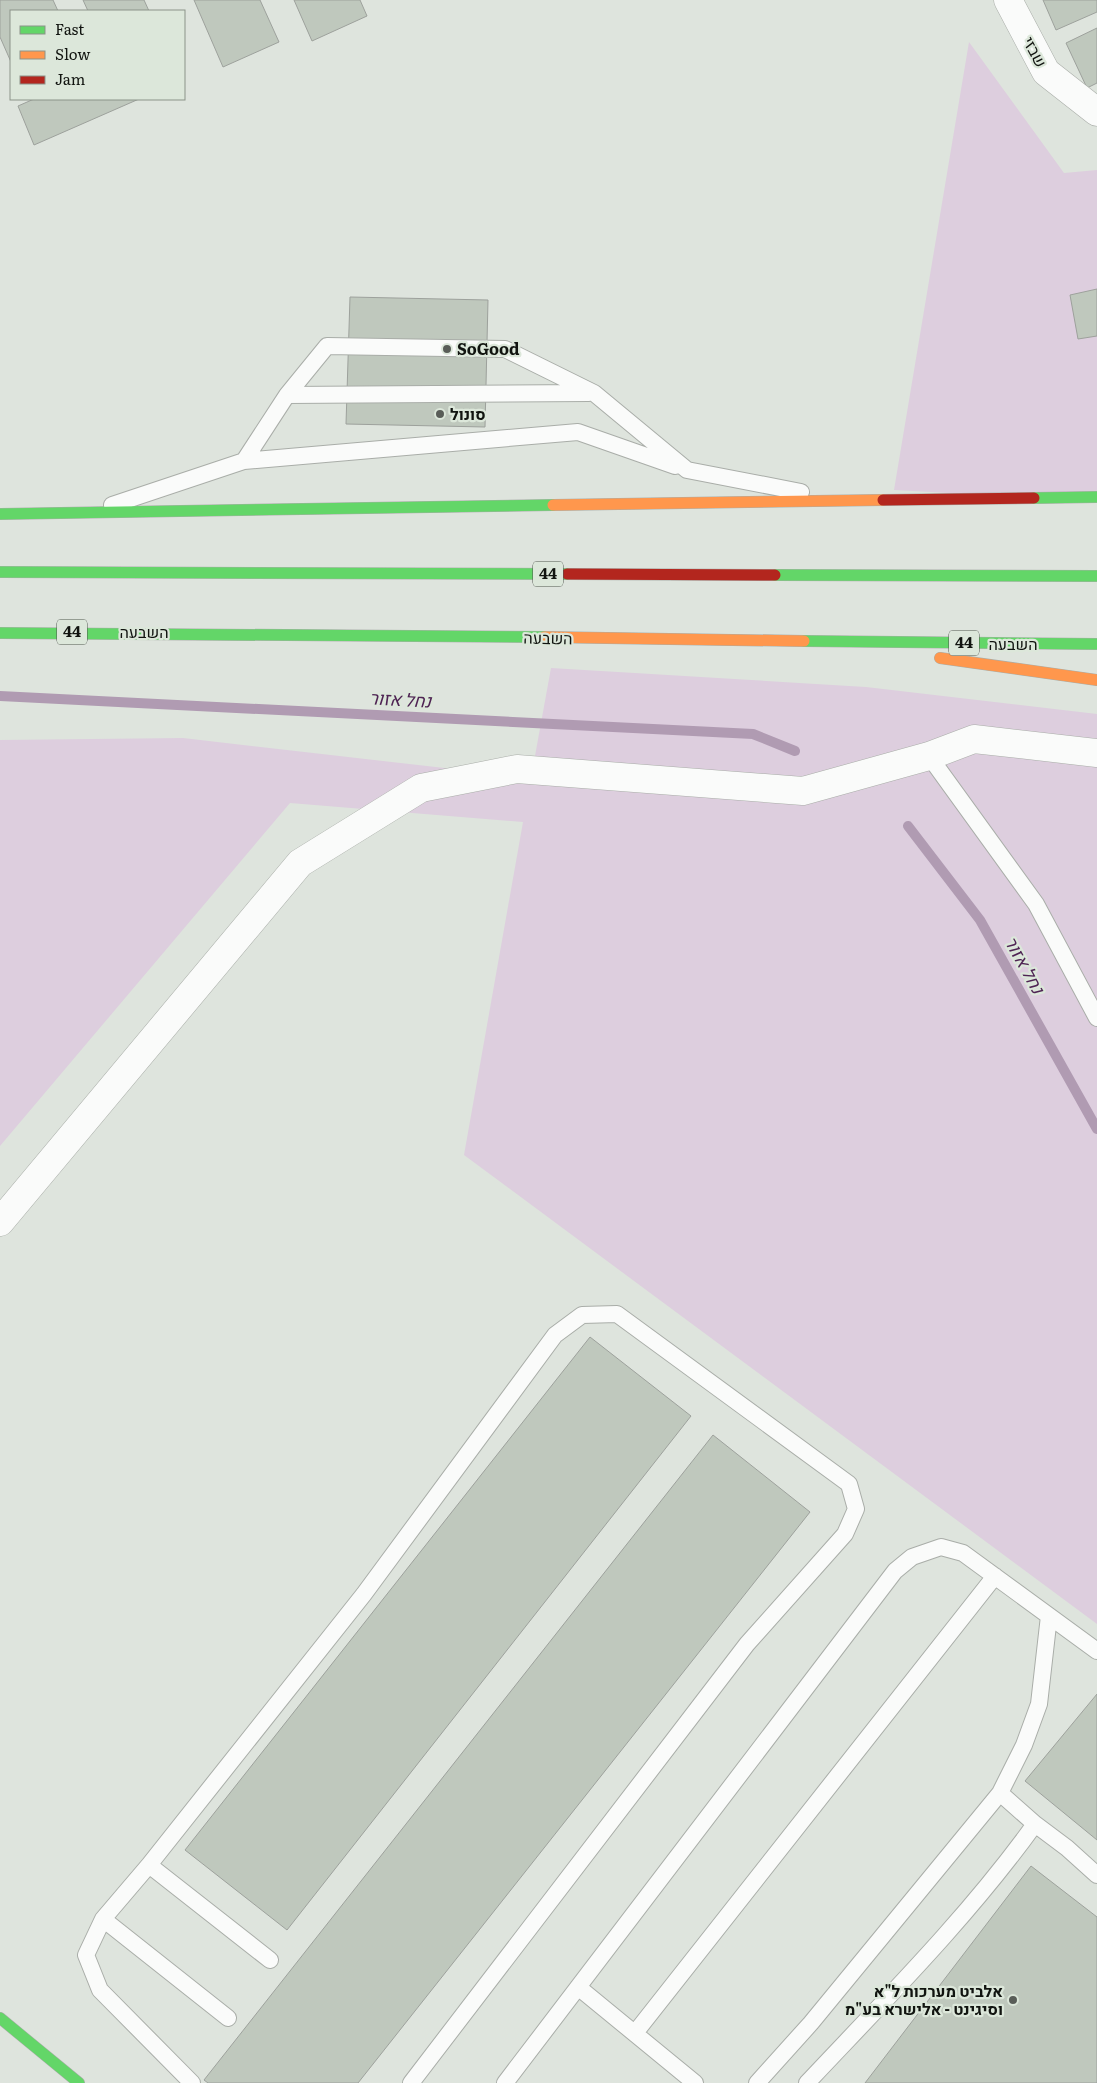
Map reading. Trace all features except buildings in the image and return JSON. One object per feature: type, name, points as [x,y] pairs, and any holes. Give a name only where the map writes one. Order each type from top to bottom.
[{"type":"main road","points":[[0,514],[1097,497]]},
{"type":"main road","name":"44","points":[[0,572],[1097,576]]},
{"type":"main road","name":"השבעה","points":[[0,633],[144,631],[832,643],[1097,644]]},
{"type":"main road","points":[[832,643],[1097,680]]},
{"type":"main road","points":[[0,2018],[79,2083]]},
{"type":"street","name":"שבזי","points":[[1008,0],[1046,72],[1097,112]]},
{"type":"street","points":[[0,1222],[300,863],[421,788],[517,769],[803,792],[929,756],[974,739],[1097,753]]},
{"type":"lane","points":[[244,461],[287,395],[326,346],[505,349],[594,393],[687,470]]},
{"type":"lane","points":[[287,395],[594,393]]},
{"type":"lane","points":[[87,514],[244,461],[578,432],[687,470],[853,502]]},
{"type":"lane","points":[[929,756],[1036,904],[1097,1018]]},
{"type":"lane","points":[[192,2083],[100,1990],[86,1954],[103,1919],[149,1865],[364,1594],[555,1336],[582,1315],[617,1314],[849,1484],[856,1509],[845,1534],[747,1644],[411,2083]]},
{"type":"lane","points":[[505,2083],[894,1571],[912,1557],[941,1547],[964,1553],[1097,1650]]},
{"type":"lane","points":[[636,2033],[995,1576]]},
{"type":"lane","points":[[757,2083],[811,2023],[1000,1793],[1024,1745],[1039,1704],[1050,1616]]},
{"type":"lane","points":[[1000,1793],[1097,1875]]},
{"type":"lane","points":[[807,2083],[947,1933],[1015,1852],[1035,1824]]},
{"type":"lane","points":[[149,1865],[270,1960]]},
{"type":"lane","points":[[103,1919],[228,2018]]},
{"type":"lane","points":[[578,1987],[695,2083]]},
{"type":"shaded area","points":[[969,42],[1064,173],[1097,170],[1097,501],[894,490]]},
{"type":"shaded area","points":[[551,668],[866,687],[1097,714],[1097,1624],[464,1155],[523,822],[290,803],[0,1146],[0,740],[183,738],[531,778]]},
{"type":"waterway","name":"נחל אזור","points":[[0,696],[753,734],[795,751]]},
{"type":"waterway","name":"נחל אזור","points":[[908,826],[980,920],[1097,1129]]},
{"type":"traffic: fast","points":[[1034,498],[1097,497]]},
{"type":"traffic: fast","points":[[0,514],[553,505]]},
{"type":"traffic: fast","points":[[0,572],[567,574]]},
{"type":"traffic: fast","points":[[775,575],[1097,576]]},
{"type":"traffic: fast","points":[[0,633],[544,637]]},
{"type":"traffic: fast","points":[[804,641],[1097,644]]},
{"type":"traffic: fast","points":[[0,2018],[79,2083]]},
{"type":"traffic: slow","points":[[553,505],[883,500]]},
{"type":"traffic: slow","points":[[544,637],[804,641]]},
{"type":"traffic: slow","points":[[940,658],[1097,680]]},
{"type":"traffic: jam","points":[[883,500],[1034,498]]},
{"type":"traffic: jam","points":[[567,574],[775,575]]},
{"type":"place","name":"SoGood","points":[[447,349]]},
{"type":"place","name":"סונול","points":[[440,414]]},
{"type":"place","name":"אלביט מערכות ל\"א וסיגינט - אלישרא בע\"מ","points":[[1013,2000]]}]
